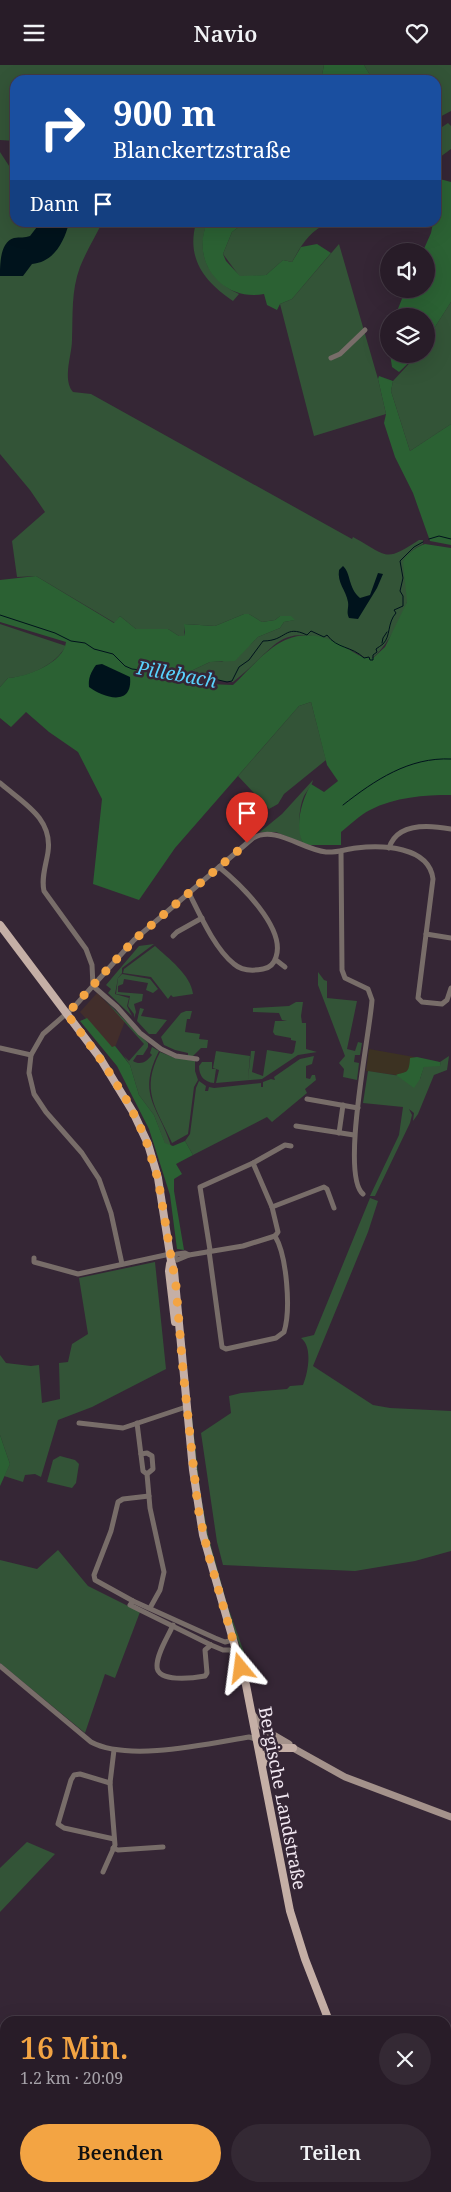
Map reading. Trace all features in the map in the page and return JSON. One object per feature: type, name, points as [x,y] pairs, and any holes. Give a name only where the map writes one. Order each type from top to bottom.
[{"type":"main road","name":"Bergische Landstraße","points":[[0,925],[115,1081],[141,1127],[158,1179],[176,1286],[186,1407],[203,1535],[237,1650],[290,1911],[305,1959],[327,2016]]},
{"type":"main road","points":[[262,1766],[265,1762],[266,1754],[271,1748],[293,1748]]},
{"type":"street","points":[[331,358],[340,354],[365,329]]},
{"type":"street","points":[[0,783],[41,818],[46,827],[49,845],[43,881],[44,891],[86,949],[92,965],[93,986],[117,1007],[146,1039],[160,1049],[171,1055],[197,1059]]},
{"type":"street","points":[[389,848],[396,836],[413,827],[428,826],[451,829]]},
{"type":"street","points":[[122,1265],[111,1213],[99,1179],[82,1153],[46,1113],[34,1094],[29,1073],[32,1055],[43,1034],[67,1014],[134,940],[219,867],[255,837],[273,835],[310,849],[327,852],[366,847],[389,848],[421,857],[431,867],[433,879],[418,998],[422,1002],[442,1004],[448,1000],[451,988]]},
{"type":"street","points":[[341,851],[342,970],[345,978],[368,989],[372,999],[354,1135],[357,1187],[363,1194]]},
{"type":"street","points":[[189,893],[222,950],[236,966],[248,970],[266,969],[276,960],[278,953],[277,941],[261,909],[247,892],[219,867]]},
{"type":"street","points":[[173,936],[177,931],[202,918]]},
{"type":"street","points":[[426,934],[451,938]]},
{"type":"street","points":[[276,960],[285,967]]},
{"type":"street","points":[[0,1047],[32,1055]]},
{"type":"street","points":[[306,1099],[358,1108]]},
{"type":"street","points":[[339,1133],[343,1105]]},
{"type":"street","points":[[296,1127],[354,1135]]},
{"type":"street","points":[[275,1237],[281,1251],[287,1316],[284,1332],[276,1339],[226,1349],[222,1347],[200,1187],[253,1163],[285,1145],[291,1146]]},
{"type":"street","points":[[34,1258],[34,1262],[73,1274],[171,1258],[177,1260],[189,1255],[243,1246],[275,1237],[278,1235],[278,1229],[272,1207],[253,1163]]},
{"type":"street","points":[[272,1207],[324,1187],[328,1189],[334,1209]]},
{"type":"street","points":[[79,1423],[122,1428],[186,1407]]},
{"type":"street","points":[[137,1423],[143,1471],[147,1474],[149,1497],[164,1572],[160,1590],[150,1609]]},
{"type":"street","points":[[141,1454],[147,1453],[152,1456],[153,1469],[147,1474]]},
{"type":"street","points":[[149,1497],[123,1499],[118,1502],[111,1531],[94,1575],[97,1582],[132,1603],[175,1624],[225,1642],[233,1640]]},
{"type":"street","points":[[132,1603],[150,1609],[211,1645],[223,1650],[237,1650]]},
{"type":"street","points":[[175,1624],[157,1664],[158,1672],[161,1675],[184,1679],[205,1676],[207,1673],[205,1650],[211,1645]]},
{"type":"street","points":[[0,1666],[91,1742],[114,1750],[136,1751],[249,1737],[293,1748],[345,1777],[451,1817]]},
{"type":"street","points":[[251,1712],[265,1730],[288,1742],[293,1748]]},
{"type":"street","points":[[103,1872],[114,1848],[110,1783],[114,1750]]},
{"type":"street","points":[[110,1783],[80,1774],[74,1775],[58,1823],[61,1827],[114,1839]]},
{"type":"street","points":[[114,1848],[118,1850],[163,1847]]},
{"type":"shaded area","points":[[97,993],[125,1021],[114,1050],[80,1012]]},
{"type":"shaded area","points":[[369,1049],[414,1057],[411,1077],[366,1071]]},
{"type":"green space","points":[[0,65],[324,65],[322,75],[10,75],[10,141],[0,140]]},
{"type":"green space","points":[[324,65],[364,65],[370,75],[322,75]]},
{"type":"green space","points":[[364,65],[451,65],[451,111],[441,116],[441,75],[370,75]]},
{"type":"green space","points":[[448,123],[451,126],[451,149],[441,156],[441,128]]},
{"type":"green space","points":[[0,152],[10,167],[10,227],[100,227],[82,261],[75,285],[72,346],[68,367],[68,381],[73,392],[91,394],[352,539],[353,537],[380,552],[392,554],[419,540],[423,540],[423,544],[413,550],[405,562],[404,569],[408,593],[405,608],[386,643],[380,651],[369,659],[334,642],[309,635],[296,635],[284,639],[273,646],[233,682],[179,677],[178,672],[193,670],[210,662],[222,662],[251,644],[258,637],[280,628],[284,622],[294,620],[280,616],[275,620],[262,622],[249,614],[244,614],[215,626],[185,624],[184,636],[179,636],[168,629],[136,629],[120,616],[115,623],[36,576],[17,577],[12,541],[45,512],[30,490],[0,454]]},
{"type":"green space","points":[[441,179],[451,182],[451,302],[435,327],[435,308],[398,308],[402,298],[435,298],[435,243],[427,243],[432,227],[441,227]]},
{"type":"green space","points":[[195,227],[206,227],[203,246],[207,265],[220,281],[239,294],[233,301],[214,286],[200,268],[194,248]]},
{"type":"green space","points":[[206,227],[239,227],[232,232],[223,254],[226,261],[240,276],[266,275],[283,260],[292,262],[301,247],[317,244],[331,253],[292,299],[280,304],[277,310],[267,305],[264,294],[249,295],[235,292],[223,285],[207,265],[203,252],[203,238]]},
{"type":"green space","points":[[239,227],[320,227],[307,239],[292,262],[283,260],[266,275],[240,277],[223,254],[232,232]]},
{"type":"green space","points":[[339,244],[378,379],[386,414],[314,436],[280,304],[292,299]]},
{"type":"green space","points":[[451,302],[451,424],[410,451],[391,391],[393,381],[410,363],[435,363],[435,327]]},
{"type":"green space","points":[[391,363],[408,363],[399,372],[392,367]]},
{"type":"green space","points":[[379,376],[393,381],[391,391],[410,451],[451,424],[451,545],[430,541],[413,493],[395,457],[384,423],[386,414],[378,379]]},
{"type":"green space","points":[[425,544],[451,548],[451,795],[410,798],[389,802],[370,810],[341,832],[341,845],[310,845],[303,843],[299,829],[300,813],[311,784],[324,792],[338,781],[327,765],[311,702],[299,706],[175,848],[139,900],[93,884],[102,799],[78,752],[49,732],[26,712],[11,727],[0,718],[0,687],[8,678],[34,672],[52,662],[64,650],[66,642],[0,622],[0,580],[36,576],[114,623],[120,616],[136,629],[168,629],[179,636],[184,636],[184,624],[215,626],[244,614],[249,614],[262,622],[275,620],[280,616],[291,616],[295,620],[284,622],[280,628],[258,637],[235,661],[210,662],[193,670],[177,673],[182,683],[233,685],[268,651],[293,637],[307,635],[323,638],[342,645],[361,656],[373,658],[385,647],[407,602],[403,562],[412,551]]},
{"type":"green space","points":[[0,624],[66,646],[55,659],[41,669],[8,678],[0,687]]},
{"type":"green space","points":[[311,702],[326,760],[284,794],[278,804],[269,809],[238,776],[299,706]]},
{"type":"green space","points":[[313,780],[304,796],[300,813],[303,843],[276,832],[260,832],[282,814]]},
{"type":"green space","points":[[154,944],[122,968],[122,973],[118,978],[115,994],[129,998],[127,1006],[132,1016],[108,993],[111,989],[106,985],[139,946]]},
{"type":"green space","points":[[155,946],[184,974],[193,994],[173,997],[171,995],[168,999],[151,977],[123,973],[124,969]]},
{"type":"green space","points":[[318,972],[327,981],[327,998],[357,1001],[347,1049],[355,1051],[358,1042],[362,1043],[360,1055],[355,1055],[354,1062],[359,1063],[357,1080],[343,1077],[344,1069],[339,1063],[345,1056],[318,985]]},
{"type":"green space","points":[[122,974],[150,979],[158,989],[153,993],[146,990],[148,983],[124,979],[123,984],[118,986],[118,992],[143,994],[142,1001],[134,1004],[136,1012],[134,1018],[134,1014],[128,1006],[130,996],[116,994],[118,978]]},
{"type":"green space","points":[[104,999],[148,1043],[148,1047],[143,1055],[137,1055],[133,1061],[141,1063],[146,1061],[152,1055],[150,1053],[152,1047],[159,1051],[152,1066],[149,1079],[150,1090],[152,1100],[171,1146],[165,1144],[154,1115],[139,1095],[130,1065],[124,1056],[129,1061],[144,1044]]},
{"type":"green space","points":[[296,1002],[303,1002],[301,1016],[302,1023],[306,1023],[306,1049],[317,1052],[298,1055],[262,1079],[216,1083],[219,1070],[213,1068],[216,1051],[250,1056],[248,1079],[251,1051],[255,1051],[252,1072],[263,1076],[267,1050],[292,1054],[294,1052],[296,1041],[291,1040],[291,1038],[275,1035],[273,1032],[275,1021],[287,1021],[282,1020],[279,1013],[253,1012],[253,1008],[289,1006]]},
{"type":"green space","points":[[140,1008],[144,1009],[141,1016],[167,1020],[156,1034],[149,1034],[137,1021]]},
{"type":"green space","points":[[192,1011],[190,1019],[187,1019],[185,1032],[200,1034],[199,1039],[208,1040],[207,1048],[201,1048],[193,1056],[188,1056],[188,1053],[164,1045],[161,1037],[181,1013]]},
{"type":"green space","points":[[87,1018],[112,1047],[115,1046],[130,1065],[139,1095],[154,1115],[165,1143],[173,1146],[185,1141],[193,1155],[176,1164],[182,1174],[174,1179],[174,1191],[184,1250],[177,1249],[170,1195],[149,1129],[117,1066],[80,1021]]},
{"type":"green space","points":[[160,1052],[173,1057],[195,1061],[195,1071],[198,1080],[194,1087],[188,1134],[172,1143],[152,1099],[151,1078]]},
{"type":"green space","points":[[314,1056],[312,1064],[306,1066],[306,1078],[310,1079],[312,1075],[315,1075],[316,1080],[305,1089],[307,1093],[272,1122],[267,1117],[193,1155],[185,1141],[190,1134],[196,1088],[199,1081],[206,1086],[205,1091],[208,1091],[209,1087],[261,1083],[261,1087],[263,1087],[263,1082],[271,1079],[275,1080],[274,1077],[300,1059]]},
{"type":"green space","points":[[449,1056],[447,1070],[434,1075],[418,1114],[413,1121],[414,1113],[409,1109],[412,1115],[410,1123],[375,1196],[370,1196],[399,1135],[403,1107],[363,1103],[368,1071],[420,1079],[424,1066],[441,1066],[440,1062]]},
{"type":"green space","points":[[417,1057],[440,1062],[441,1066],[424,1067],[420,1079],[414,1088],[396,1075],[408,1070],[410,1058]]},
{"type":"green space","points":[[202,1062],[212,1062],[212,1069],[216,1069],[214,1083],[205,1080],[201,1076],[199,1066]]},
{"type":"green space","points":[[370,1198],[378,1201],[368,1232],[313,1366],[373,1405],[390,1408],[451,1411],[451,1551],[415,1561],[355,1571],[223,1565],[217,1542],[201,1433],[231,1413],[229,1396],[241,1393],[287,1389],[290,1386],[303,1385],[308,1367],[308,1354],[305,1342],[301,1338],[314,1335]]},
{"type":"green space","points":[[155,1262],[166,1369],[92,1407],[58,1420],[41,1477],[35,1474],[25,1475],[23,1482],[4,1476],[10,1464],[0,1435],[0,1355],[6,1363],[39,1365],[42,1403],[60,1399],[59,1363],[68,1362],[72,1344],[88,1334],[79,1278]]},
{"type":"green space","points":[[190,1408],[200,1490],[208,1535],[227,1604],[248,1664],[252,1682],[223,1597],[207,1538],[197,1473]]},
{"type":"green space","points":[[0,1435],[10,1464],[0,1486]]},
{"type":"green space","points":[[60,1456],[75,1460],[79,1464],[76,1483],[72,1488],[47,1482],[53,1460]]},
{"type":"green space","points":[[58,1550],[88,1586],[140,1612],[115,1678],[105,1674],[85,1733],[0,1663],[0,1560],[37,1569]]},
{"type":"green space","points":[[27,1842],[55,1854],[0,1912],[0,1868]]},
{"type":"water","points":[[37,227],[68,227],[61,244],[52,255],[32,264],[23,276],[0,276],[3,249],[9,240],[30,236]]},
{"type":"water","points":[[343,566],[346,569],[353,590],[360,598],[370,595],[378,573],[383,574],[377,588],[358,619],[349,618],[348,616],[348,602],[340,583],[339,575],[339,570]]},
{"type":"water","points":[[102,664],[130,677],[130,686],[127,693],[122,696],[109,697],[89,687],[89,678],[93,670],[96,665]]},
{"type":"waterway","name":"Pillebach","points":[[429,539],[439,536],[451,539]]},
{"type":"waterway","name":"Pillebach","points":[[0,615],[113,654],[125,666],[132,669],[210,678],[227,682],[232,681],[239,667],[249,660],[263,641],[277,639],[294,631],[307,635],[311,631],[324,637],[327,635],[335,643],[355,651],[364,658],[369,657],[370,660],[373,660],[373,655],[377,652],[376,649],[383,644],[387,637],[391,621],[396,613],[394,610],[403,606],[403,596],[400,591],[403,578],[400,561],[414,547],[423,542]]},
{"type":"waterway","name":"Pillebach","points":[[382,643],[387,632]]},
{"type":"waterway","points":[[343,805],[380,779],[407,766],[436,759],[451,759]]},
{"type":"route","points":[[241,1668],[216,1584],[198,1508],[176,1286],[158,1179],[145,1137],[129,1104],[104,1064],[67,1014],[134,940],[247,843]]}]
